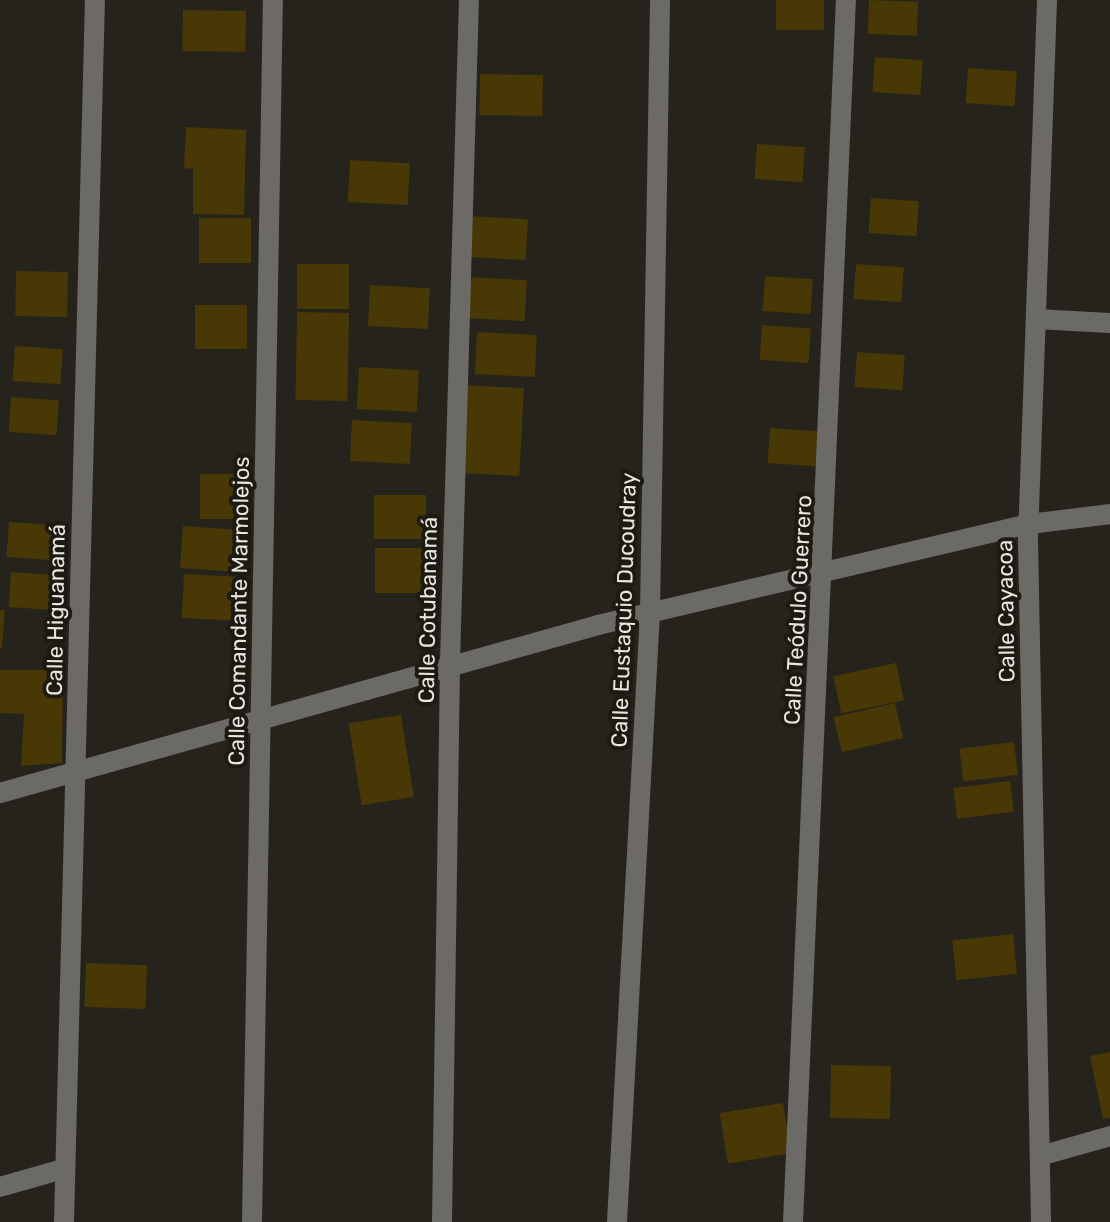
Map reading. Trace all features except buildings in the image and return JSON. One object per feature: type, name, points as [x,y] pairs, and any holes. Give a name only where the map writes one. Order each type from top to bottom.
[{"type":"street","name":"Calle Higuanamá","points":[[64,1222],[95,0]]},
{"type":"street","name":"Calle Comandante Marmolejos","points":[[252,1222],[273,0]]},
{"type":"street","name":"Calle Cotubanamá","points":[[442,1222],[450,662],[469,0]]},
{"type":"street","name":"Calle Eustaquio Ducoudray","points":[[617,1222],[650,612],[660,0]]},
{"type":"street","name":"Calle Teódulo Guerrero","points":[[793,1222],[825,572],[846,0]]},
{"type":"street","name":"Calle Cayacoa","points":[[1041,1222],[1029,524],[1047,0]]},
{"type":"street","points":[[1036,319],[1110,323]]},
{"type":"street","points":[[0,793],[450,662],[1029,524],[1110,514]]},
{"type":"street","points":[[1040,1156],[1110,1136]]},
{"type":"street","points":[[0,1187],[63,1169]]}]
